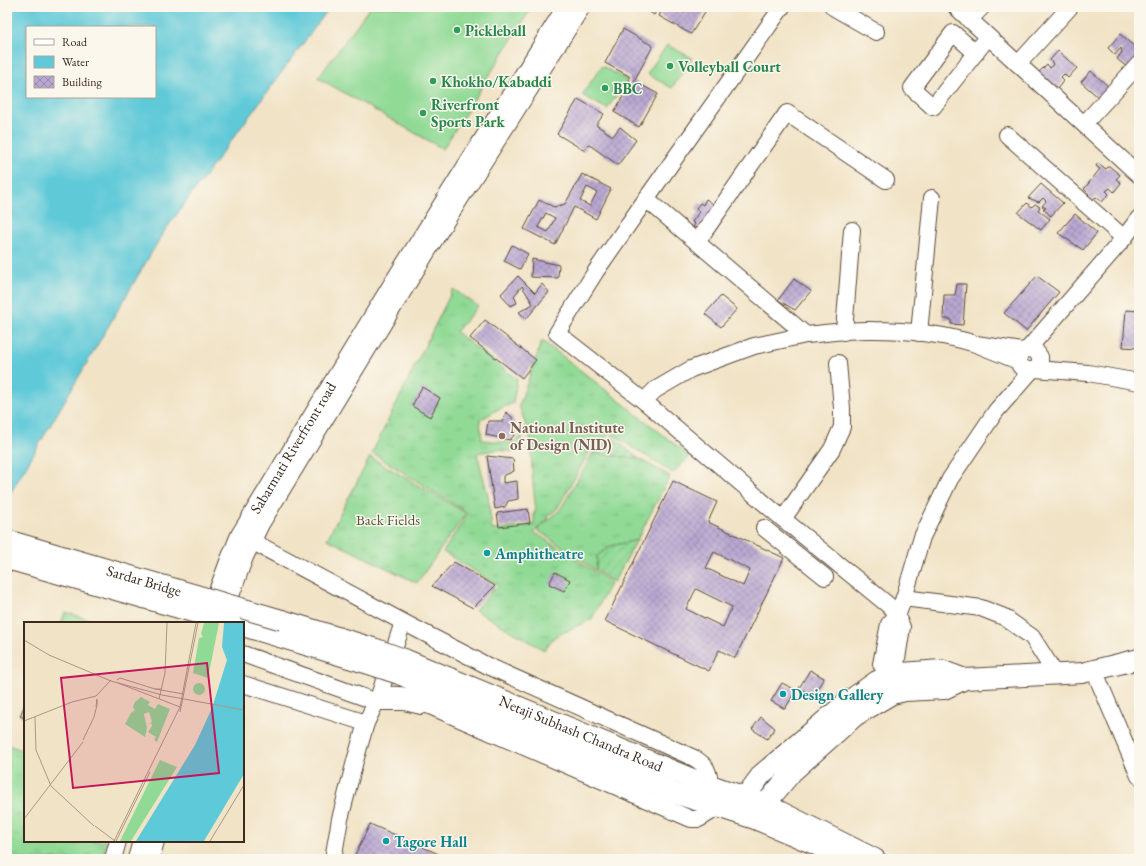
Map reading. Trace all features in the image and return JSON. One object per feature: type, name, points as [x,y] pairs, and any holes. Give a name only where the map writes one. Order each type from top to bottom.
[{"type":"main road","name":"Sardar Bridge","points":[[7,540],[280,628]]},
{"type":"main road","name":"Sardar Bridge","points":[[7,558],[228,622]]},
{"type":"main road","points":[[244,626],[280,628]]},
{"type":"main road","name":"Netaji Subhash Chandra Road","points":[[280,628],[402,667],[711,786],[733,806]]},
{"type":"main road","points":[[760,811],[792,772],[855,716],[888,682],[902,674],[941,670],[965,679],[1082,673],[1139,659]]},
{"type":"main road","name":"Netaji Subhash Chandra Road","points":[[402,667],[677,794],[760,811],[875,859]]},
{"type":"main road","points":[[733,806],[762,774],[801,739],[847,702],[877,681],[888,682]]},
{"type":"main road","name":"Netaji Subhash Chandra Road","points":[[760,811],[812,843],[844,859]]},
{"type":"street","points":[[400,284],[565,7]]},
{"type":"street","points":[[400,284],[582,7]]},
{"type":"street","points":[[782,7],[596,271],[557,333],[644,402],[898,614],[902,627],[896,665],[888,682]]},
{"type":"street","points":[[833,7],[876,32]]},
{"type":"street","points":[[956,7],[1139,175]]},
{"type":"street","points":[[969,20],[982,7]]},
{"type":"street","points":[[1018,64],[1070,7]]},
{"type":"street","points":[[976,53],[988,37]]},
{"type":"street","points":[[1084,124],[1139,64]]},
{"type":"street","points":[[697,242],[787,113],[886,180]]},
{"type":"street","points":[[1007,135],[1124,238]]},
{"type":"street","points":[[919,333],[932,198]]},
{"type":"street","points":[[646,199],[806,335]]},
{"type":"street","points":[[898,614],[922,537],[950,479],[1029,359],[1066,306],[1124,238],[1139,218]]},
{"type":"street","points":[[844,332],[852,230]]},
{"type":"street","name":"Sabarmati Riverfront road","points":[[205,622],[229,559],[246,538],[400,284]]},
{"type":"street","points":[[644,402],[655,390],[691,369],[754,346],[806,335],[872,329],[919,333],[965,341],[1029,359],[1139,382]]},
{"type":"street","points":[[783,519],[832,449],[842,427],[838,363]]},
{"type":"street","points":[[764,528],[825,577]]},
{"type":"street","points":[[246,538],[488,666],[694,758],[705,766],[708,771],[711,786]]},
{"type":"street","name":"Sabarmati Riverfront road","points":[[221,622],[246,538]]},
{"type":"street","points":[[904,598],[981,608],[1004,617],[1032,637],[1056,674]]},
{"type":"street","points":[[333,859],[340,819],[355,761],[366,724],[378,699],[403,622]]},
{"type":"street","points":[[244,654],[378,699],[404,702],[421,706],[425,704],[691,819],[699,819],[733,806]]},
{"type":"street","points":[[1094,670],[1139,776]]},
{"type":"street","points":[[244,684],[366,724]]},
{"type":"street","points":[[113,859],[118,842]]},
{"type":"street","points":[[136,859],[141,842]]},
{"type":"street","points":[[151,859],[156,842]]},
{"type":"green space","name":"Riverfront Sports Park","points":[[370,7],[532,7],[443,149],[318,78]]},
{"type":"green space","name":"Volleyball Court","points":[[667,45],[692,58],[672,88],[647,74]]},
{"type":"green space","name":"BBC","points":[[602,66],[627,80],[607,109],[582,95]]},
{"type":"green space","points":[[453,289],[478,306],[456,332],[517,379],[513,403],[480,420],[482,440],[512,443],[522,436],[521,452],[503,451],[503,449],[477,453],[488,496],[492,530],[528,526],[534,523],[534,512],[536,511],[532,476],[531,440],[519,406],[542,341],[690,456],[673,473],[610,433],[588,454],[557,509],[547,516],[548,519],[534,532],[611,582],[592,619],[554,637],[544,650],[475,610],[498,585],[443,552],[468,513],[372,453]]},
{"type":"green space","points":[[612,437],[639,459],[593,453]]},
{"type":"green space","points":[[593,453],[639,459],[670,476],[637,540],[611,546],[597,556],[596,570],[537,530],[560,510]]},
{"type":"green space","name":"Back Fields","points":[[370,457],[466,513],[417,583],[327,539]]},
{"type":"green space","points":[[637,540],[614,582],[596,570],[597,556],[611,546]]},
{"type":"green space","points":[[65,612],[97,622],[61,622]]},
{"type":"green space","points":[[8,745],[24,751],[24,842],[107,842],[102,859],[7,859]]},
{"type":"water","points":[[7,7],[330,7],[163,233],[7,499]]},
{"type":"building","points":[[642,7],[658,7],[654,15]]},
{"type":"building","points":[[664,7],[674,7],[685,13],[688,7],[708,7],[691,34],[659,16]]},
{"type":"building","points":[[623,29],[653,46],[634,81],[658,94],[639,127],[614,112],[630,85],[629,76],[605,63]]},
{"type":"building","points":[[1120,34],[1139,51],[1139,57],[1129,69],[1117,59],[1122,52],[1121,48],[1115,55],[1108,48]]},
{"type":"building","points":[[1058,51],[1077,68],[1068,78],[1064,74],[1061,77],[1064,80],[1057,89],[1038,73],[1047,64],[1050,68],[1053,64],[1050,60]]},
{"type":"building","points":[[1091,71],[1109,87],[1099,98],[1081,82]]},
{"type":"building","points":[[578,99],[604,114],[596,125],[613,136],[620,127],[636,140],[618,165],[588,144],[585,151],[557,134]]},
{"type":"building","points":[[1098,163],[1106,169],[1109,166],[1120,175],[1116,179],[1121,183],[1114,192],[1110,188],[1106,191],[1109,194],[1102,202],[1096,197],[1092,200],[1087,196],[1089,194],[1084,189],[1100,169],[1096,166]]},
{"type":"building","points":[[582,174],[611,189],[596,219],[574,207],[555,245],[524,229],[539,200],[554,207],[565,204]],"holes":[[[587,187],[597,192],[590,206],[580,201]],[[546,213],[555,218],[548,232],[538,227]]]},
{"type":"building","points":[[1041,184],[1063,203],[1051,216],[1043,209],[1046,208],[1042,206],[1046,201],[1043,198],[1039,202],[1028,198]]},
{"type":"building","points":[[706,199],[716,206],[700,229],[693,227],[695,224],[692,222],[699,212],[696,208],[700,203],[703,205]]},
{"type":"building","points":[[1027,203],[1032,207],[1035,204],[1040,207],[1038,210],[1050,219],[1041,230],[1018,213]]},
{"type":"building","points":[[1075,214],[1097,233],[1083,250],[1058,233]]},
{"type":"building","points":[[512,245],[528,254],[520,269],[504,261]]},
{"type":"building","points":[[532,259],[559,265],[558,278],[531,277]]},
{"type":"building","points":[[518,276],[535,293],[542,284],[549,292],[526,319],[519,312],[533,304],[522,286],[514,296],[517,303],[510,306],[501,294]]},
{"type":"building","points":[[1037,276],[1059,292],[1026,331],[1004,313]]},
{"type":"building","points":[[794,279],[811,291],[795,310],[778,300]]},
{"type":"building","points":[[957,284],[966,284],[963,325],[951,324],[951,319],[943,319],[944,295],[955,295]]},
{"type":"building","points":[[721,296],[737,309],[721,327],[705,314]]},
{"type":"building","points":[[1126,310],[1139,311],[1139,348],[1123,347]]},
{"type":"building","points":[[485,320],[536,360],[522,378],[470,338]]},
{"type":"building","points":[[422,387],[440,398],[430,417],[412,406]]},
{"type":"building","points":[[506,412],[513,418],[515,434],[510,440],[486,435],[488,421],[503,421]]},
{"type":"building","points":[[487,456],[513,459],[514,471],[503,476],[503,483],[517,481],[518,499],[508,501],[505,507],[495,509]]},
{"type":"building","points":[[673,481],[717,502],[708,522],[784,558],[735,658],[719,650],[709,671],[605,621]],"holes":[[[714,552],[750,570],[743,586],[706,568]],[[696,589],[732,607],[723,627],[686,609]]]},
{"type":"building","points":[[528,509],[530,523],[499,527],[497,513]]},
{"type":"building","points":[[454,562],[495,586],[473,608],[432,586]]},
{"type":"building","points":[[555,572],[570,580],[564,591],[549,584]]},
{"type":"building","points":[[810,670],[824,678],[813,695],[799,688]]},
{"type":"building","name":"Design Gallery","points":[[782,683],[796,690],[785,709],[771,701]]},
{"type":"building","points":[[24,706],[24,718],[20,716]]},
{"type":"building","points":[[761,717],[775,728],[767,739],[752,729]]},
{"type":"building","name":"Tagore Hall","points":[[370,824],[450,859],[353,859]]},
{"type":"place","name":"Pickleball","points":[[457,30]]},
{"type":"place","name":"Volleyball Court","points":[[670,66]]},
{"type":"place","name":"Khokho/Kabaddi","points":[[433,81]]},
{"type":"place","name":"BBC","points":[[605,88]]},
{"type":"place","name":"Riverfront Sports Park","points":[[423,113]]},
{"type":"place","name":"National Institute of Design (NID)","points":[[502,436]]},
{"type":"place","name":"Amphitheatre","points":[[487,553]]},
{"type":"place","name":"Design Gallery","points":[[783,694]]},
{"type":"place","name":"Tagore Hall","points":[[386,841]]}]
